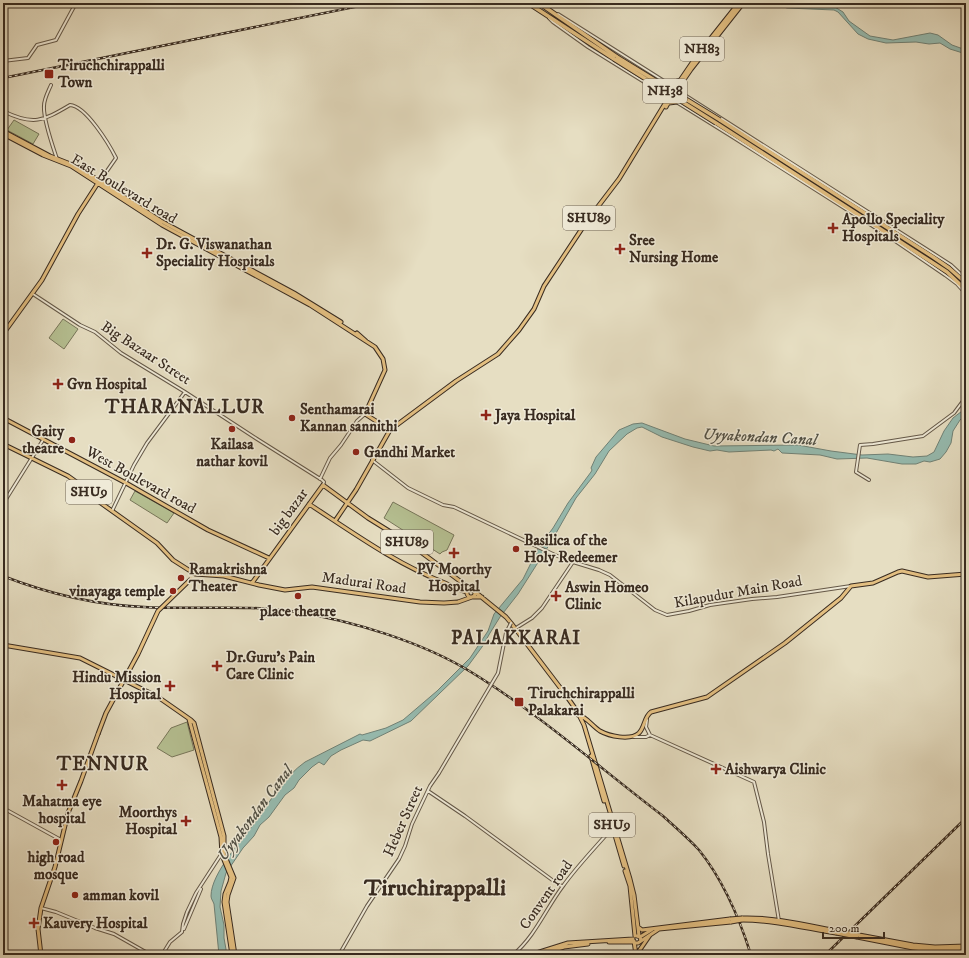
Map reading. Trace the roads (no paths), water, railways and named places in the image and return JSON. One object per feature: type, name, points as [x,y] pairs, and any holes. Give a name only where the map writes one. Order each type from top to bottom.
[{"type":"highway","name":"NH38","points":[[528,3],[947,272],[966,290]]},
{"type":"highway","name":"NH38","points":[[539,3],[615,58],[720,120],[933,257],[949,268],[966,284]]},
{"type":"highway","name":"NH83","points":[[676,89],[679,81],[697,56],[739,3]]},
{"type":"highway","name":"NH83","points":[[684,94],[681,88],[686,76],[743,3]]},
{"type":"highway","points":[[670,98],[686,76]]},
{"type":"highway","points":[[664,82],[671,84],[679,81]]},
{"type":"main road","points":[[660,91],[665,97],[667,104],[677,102]]},
{"type":"main road","name":"SHU89","points":[[473,590],[410,544],[368,518],[348,502],[390,430],[456,380],[498,354],[519,330],[534,309],[544,286],[587,221],[619,179],[670,98]]},
{"type":"main road","name":"East Boulevard road","points":[[3,133],[71,166],[99,182],[162,225],[310,305],[366,341],[379,352],[386,366],[383,378],[364,414]]},
{"type":"main road","points":[[3,334],[33,294],[55,258],[78,214],[99,182]]},
{"type":"main road","points":[[364,414],[390,430]]},
{"type":"main road","name":"West Boulevard road","points":[[3,418],[126,483],[208,530],[269,558]]},
{"type":"main road","name":"SHU9","points":[[3,444],[68,476],[112,511],[157,543],[168,556],[191,572],[220,575],[252,583]]},
{"type":"main road","name":"big bazar","points":[[252,583],[323,485],[348,502]]},
{"type":"main road","points":[[335,521],[348,502]]},
{"type":"main road","points":[[308,504],[375,547],[431,578],[467,593]]},
{"type":"main road","points":[[578,715],[584,716],[601,732],[621,737],[631,736],[639,732],[647,714],[699,700],[711,695],[786,643],[841,598],[851,586],[873,583],[902,571],[928,577],[966,574]]},
{"type":"main road","points":[[191,572],[193,575],[191,579]]},
{"type":"main road","points":[[41,955],[38,929],[41,908],[55,867],[68,812],[98,734],[108,710],[138,654],[158,611],[191,579],[199,574]]},
{"type":"main road","name":"Madurai Road","points":[[252,583],[285,590],[312,587],[420,602],[444,603],[464,600],[472,597]]},
{"type":"main road","points":[[464,584],[467,593]]},
{"type":"main road","points":[[464,600],[470,590],[473,590],[475,594],[472,597]]},
{"type":"main road","name":"SHU9","points":[[473,590],[511,623],[565,694],[578,715],[632,886],[638,927],[637,940]]},
{"type":"main road","name":"SHU9","points":[[467,593],[472,597],[483,598]]},
{"type":"main road","points":[[3,645],[80,658],[158,698],[194,723],[224,836],[224,859]]},
{"type":"main road","points":[[189,719],[221,837],[221,853],[231,872],[224,902],[233,955]]},
{"type":"main road","name":"SHU9","points":[[613,827],[630,886],[638,954]]},
{"type":"main road","points":[[638,927],[642,930],[742,919],[813,926],[836,932]]},
{"type":"main road","points":[[539,955],[564,947],[637,940],[660,929],[730,920]]},
{"type":"main road","points":[[798,925],[935,948],[966,947]]},
{"type":"main road","points":[[530,955],[568,943],[637,940],[654,928]]},
{"type":"main road","points":[[638,954],[651,934]]},
{"type":"street","points":[[3,61],[28,58],[37,45],[56,40],[76,3]]},
{"type":"street","points":[[552,12],[684,94],[934,254],[966,279]]},
{"type":"street","points":[[546,15],[553,22],[581,42],[789,171],[928,263],[957,284],[966,294]]},
{"type":"street","points":[[3,77],[3,92]]},
{"type":"street","points":[[51,85],[44,106],[46,119],[58,160]]},
{"type":"street","points":[[3,111],[14,117],[30,120],[46,119],[72,105],[90,118],[116,158],[99,182]]},
{"type":"street","name":"Big Bazaar Street","points":[[33,294],[80,325],[95,332],[121,353],[185,392],[320,479]]},
{"type":"street","points":[[112,511],[134,465],[147,443],[185,392]]},
{"type":"street","points":[[869,480],[856,472],[860,445],[923,436],[954,413],[966,397]]},
{"type":"street","points":[[323,485],[323,481],[320,479],[330,458],[341,445],[357,421],[364,414]]},
{"type":"street","points":[[3,504],[43,440]]},
{"type":"street","name":"Kilapudur Main Road","points":[[372,460],[408,488],[443,504],[454,507],[550,553],[610,575],[655,610],[667,615],[690,611],[710,605],[851,586]]},
{"type":"street","points":[[516,628],[532,618],[542,608],[573,562]]},
{"type":"street","name":"Heber Street","points":[[340,955],[367,906],[400,859],[412,824],[428,791],[498,673],[506,633],[511,623]]},
{"type":"street","points":[[647,714],[646,727],[650,735],[754,782],[764,822],[780,922]]},
{"type":"street","points":[[631,736],[646,737],[650,735]]},
{"type":"street","points":[[428,791],[562,886]]},
{"type":"street","points":[[3,808],[61,840]]},
{"type":"street","name":"Convent road","points":[[513,955],[534,933],[562,886],[613,827]]},
{"type":"street","points":[[162,955],[170,942],[182,932],[187,912],[196,893],[201,888],[224,850]]},
{"type":"street","points":[[41,908],[56,912],[114,934],[151,955]]},
{"type":"water","points":[[771,3],[808,6],[830,4],[843,12],[849,21],[870,36],[893,40],[930,33],[938,35],[952,45],[966,50],[966,54],[950,49],[940,43],[886,43],[868,39],[858,34],[838,12],[834,10],[787,8]]},
{"type":"water","points":[[966,408],[966,414],[953,431],[951,443],[940,459],[930,462],[924,461],[916,464],[902,464],[867,458],[837,459],[820,455],[782,453],[778,449],[774,451],[710,451],[662,437],[642,427],[637,428],[627,434],[609,451],[595,474],[576,498],[551,542],[518,594],[500,617],[482,647],[468,666],[411,721],[370,741],[363,740],[341,750],[331,756],[324,765],[319,762],[312,767],[299,780],[294,788],[285,795],[269,817],[260,825],[254,836],[243,848],[226,873],[221,891],[220,907],[224,925],[224,938],[227,955],[219,955],[214,904],[211,897],[212,887],[222,867],[278,789],[297,768],[305,762],[360,734],[362,735],[386,728],[403,720],[437,691],[470,658],[488,631],[494,614],[523,579],[539,547],[553,528],[568,503],[591,472],[591,468],[596,457],[619,430],[633,424],[642,423],[685,439],[714,446],[798,445],[862,455],[888,454],[913,457],[927,456],[934,452],[944,431],[953,418]]},
{"type":"railway","points":[[3,78],[374,3]]},
{"type":"railway","points":[[3,576],[72,598],[108,604],[163,608],[258,608],[319,616],[387,634],[452,661],[496,688],[545,723],[663,816],[690,841],[708,862],[730,900],[751,955]]},
{"type":"railway","points":[[825,955],[966,818]]},
{"type":"place","name":"Tiruchchirappalli Town","points":[[49,74]]},
{"type":"place","name":"Apollo Speciality Hospitals","points":[[833,228]]},
{"type":"place","name":"Sree Nursing Home","points":[[620,249]]},
{"type":"place","name":"Dr. G. Viswanathan Speciality Hospitals","points":[[147,253]]},
{"type":"place","name":"Gvn Hospital","points":[[58,384]]},
{"type":"place","name":"Jaya Hospital","points":[[486,415]]},
{"type":"place","name":"Senthamarai Kannan sannithi","points":[[292,418]]},
{"type":"place","name":"Kailasa nathar kovil","points":[[232,429]]},
{"type":"place","name":"Gaity theatre","points":[[72,440]]},
{"type":"place","name":"Gandhi Market","points":[[356,452]]},
{"type":"place","name":"Basilica of the Holy Redeemer","points":[[516,549]]},
{"type":"place","name":"PV Moorthy Hospital","points":[[454,553]]},
{"type":"place","name":"Ramakrishna Theater","points":[[181,578]]},
{"type":"place","name":"vinayaga temple","points":[[173,591]]},
{"type":"place","name":"place theatre","points":[[298,596]]},
{"type":"place","name":"Aswin Homeo Clinic","points":[[556,596]]},
{"type":"place","name":"Dr.Guru's Pain Care Clinic","points":[[217,666]]},
{"type":"place","name":"Hindu Mission Hospital","points":[[170,686]]},
{"type":"place","name":"Tiruchchirappalli Palakarai","points":[[519,702]]},
{"type":"place","name":"Aishwarya Clinic","points":[[716,769]]},
{"type":"place","name":"Mahatma eye hospital","points":[[62,785]]},
{"type":"place","name":"Moorthys Hospital","points":[[186,821]]},
{"type":"place","name":"high road mosque","points":[[56,842]]},
{"type":"place","name":"amman kovil","points":[[75,895]]},
{"type":"place","name":"Kauvery Hospital","points":[[34,923]]},
{"type":"district","name":"THARANALLUR","points":[[185,407]]},
{"type":"district","name":"PALAKKARAI","points":[[516,638]]},
{"type":"district","name":"TENNUR","points":[[103,764]]},
{"type":"district","name":"Tiruchirappalli","points":[[435,888]]},
{"type":"water label","name":"Uyyakondan Canal","points":[[760,437]]},
{"type":"water label","name":"Uyyakondan Canal","points":[[255,813]]}]
